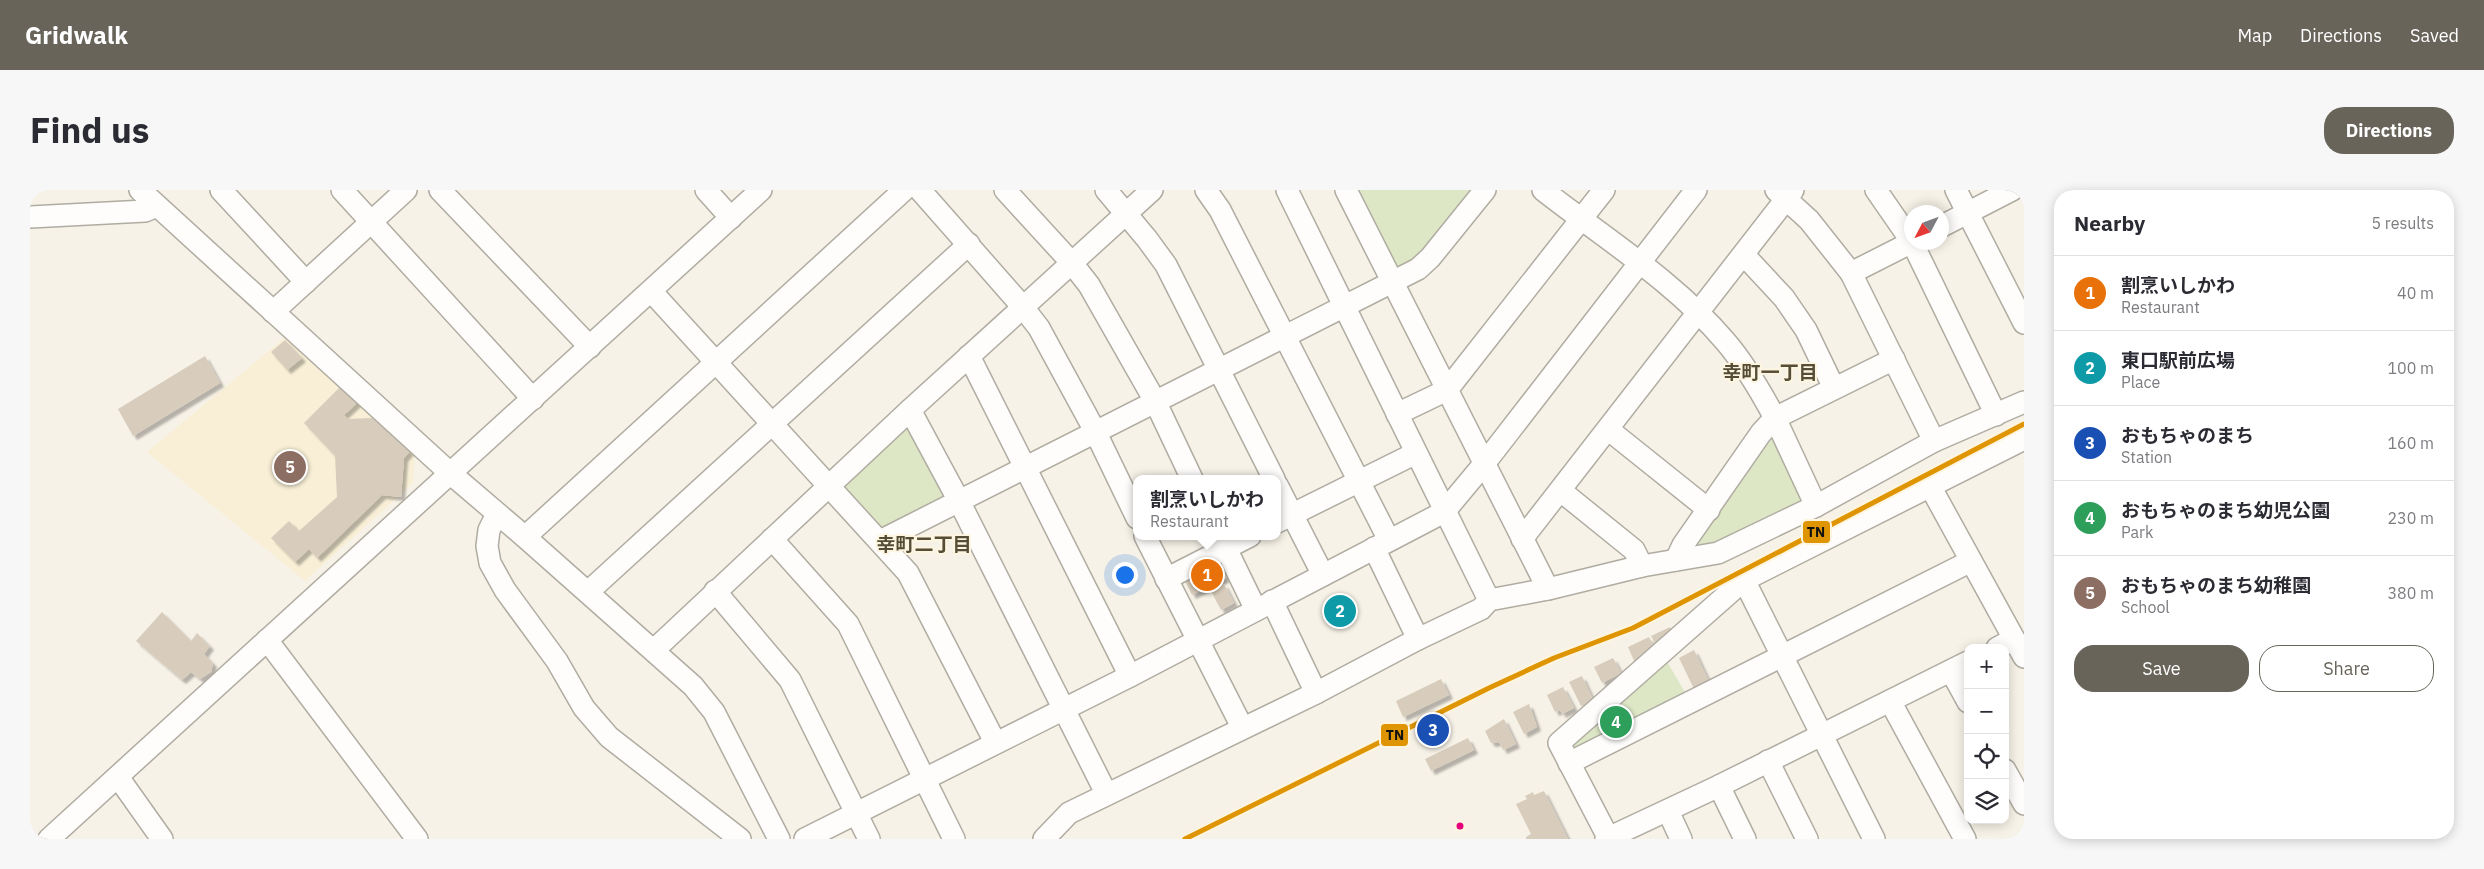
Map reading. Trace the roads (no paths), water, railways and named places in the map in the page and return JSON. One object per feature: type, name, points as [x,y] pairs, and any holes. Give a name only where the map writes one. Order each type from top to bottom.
[{"type":"street","points":[[140,190],[450,473],[654,650],[692,686],[714,712],[779,839]]},
{"type":"street","points":[[221,190],[306,282]]},
{"type":"street","points":[[342,190],[534,399]]},
{"type":"street","points":[[273,312],[406,190]]},
{"type":"street","points":[[440,190],[590,347]]},
{"type":"street","points":[[706,190],[731,218]]},
{"type":"street","points":[[48,839],[450,473],[534,399],[761,190]]},
{"type":"street","points":[[525,537],[904,190]]},
{"type":"street","points":[[920,190],[969,244],[1039,328],[1095,431],[1133,510]]},
{"type":"street","points":[[1005,190],[1071,262],[1107,316],[1154,401],[1190,475]]},
{"type":"street","points":[[1106,190],[1166,266],[1272,475]]},
{"type":"street","points":[[654,650],[1022,306],[1152,190]]},
{"type":"street","points":[[1206,190],[1220,210],[1358,481],[1418,639]]},
{"type":"street","points":[[1287,190],[1444,512],[1490,600]]},
{"type":"street","points":[[1346,190],[1548,589]]},
{"type":"street","points":[[880,541],[1418,269],[1430,258],[1485,190]]},
{"type":"street","points":[[1543,190],[1639,263],[1698,313],[1726,342],[1752,378],[1775,418],[1816,506]]},
{"type":"street","points":[[1397,414],[1447,390],[1604,190]]},
{"type":"street","points":[[805,839],[995,742],[1130,676],[1444,512],[1484,464],[1696,190]]},
{"type":"street","points":[[1876,190],[1904,230]]},
{"type":"street","points":[[1956,190],[2024,323]]},
{"type":"street","points":[[1949,222],[2012,190]]},
{"type":"street","points":[[1522,539],[1744,255],[1785,193],[1851,273],[1934,441]]},
{"type":"street","points":[[30,217],[145,211],[157,206]]},
{"type":"street","points":[[588,592],[969,244]]},
{"type":"street","points":[[1851,273],[1904,246]]},
{"type":"street","points":[[1916,250],[1996,415]]},
{"type":"street","points":[[1744,255],[1784,298],[1806,330],[1834,388]]},
{"type":"street","points":[[651,291],[880,541],[912,580],[995,742]]},
{"type":"street","points":[[969,356],[1130,676]]},
{"type":"street","points":[[1676,560],[1683,545],[1762,433],[1775,418],[1894,359]]},
{"type":"street","points":[[1044,839],[1069,813],[1106,793],[1316,692],[1418,639],[1481,609],[1490,600],[1548,589],[1642,566],[1718,553],[1816,506],[1934,441],[2024,402]]},
{"type":"street","points":[[910,410],[959,501],[1106,793]]},
{"type":"street","points":[[1609,430],[1709,510]]},
{"type":"street","points":[[1965,689],[1959,667],[1668,811],[1607,839],[1559,743],[1744,580],[2024,440]]},
{"type":"street","points":[[1285,518],[1416,452]]},
{"type":"street","points":[[1930,486],[1971,561],[2012,648]]},
{"type":"street","points":[[1560,492],[1634,550],[1642,566]]},
{"type":"street","points":[[1281,502],[1285,518],[1323,575]]},
{"type":"street","points":[[497,514],[489,530],[487,546],[490,563],[505,590],[557,662],[584,708],[609,737],[740,839]]},
{"type":"street","points":[[772,539],[848,624],[954,839]]},
{"type":"street","points":[[1148,540],[1242,727]]},
{"type":"street","points":[[1166,579],[1223,542],[1264,605],[1316,692]]},
{"type":"street","points":[[1569,763],[1971,561]]},
{"type":"street","points":[[1744,580],[1874,839]]},
{"type":"street","points":[[715,591],[790,680],[869,839]]},
{"type":"street","points":[[268,640],[417,839]]},
{"type":"street","points":[[1890,701],[1965,839]]},
{"type":"street","points":[[1768,761],[1807,839]]},
{"type":"street","points":[[118,777],[162,839]]},
{"type":"street","points":[[2009,777],[2024,804]]},
{"type":"street","points":[[1719,786],[1745,839]]},
{"type":"street","points":[[1668,811],[1681,839]]},
{"type":"place","name":"おもちゃのまち幼稚園","points":[[290,467]]},
{"type":"place","name":"割烹いしかわ","points":[[1207,575]]},
{"type":"place","name":"東口駅前広場","points":[[1340,611]]},
{"type":"place","name":"おもちゃのまち幼児公園","points":[[1616,722]]},
{"type":"place","name":"おもちゃのまち","points":[[1433,730]]},
{"type":"district","name":"幸町一丁目","points":[[1770,372]]},
{"type":"district","name":"幸町二丁目","points":[[924,544]]}]
